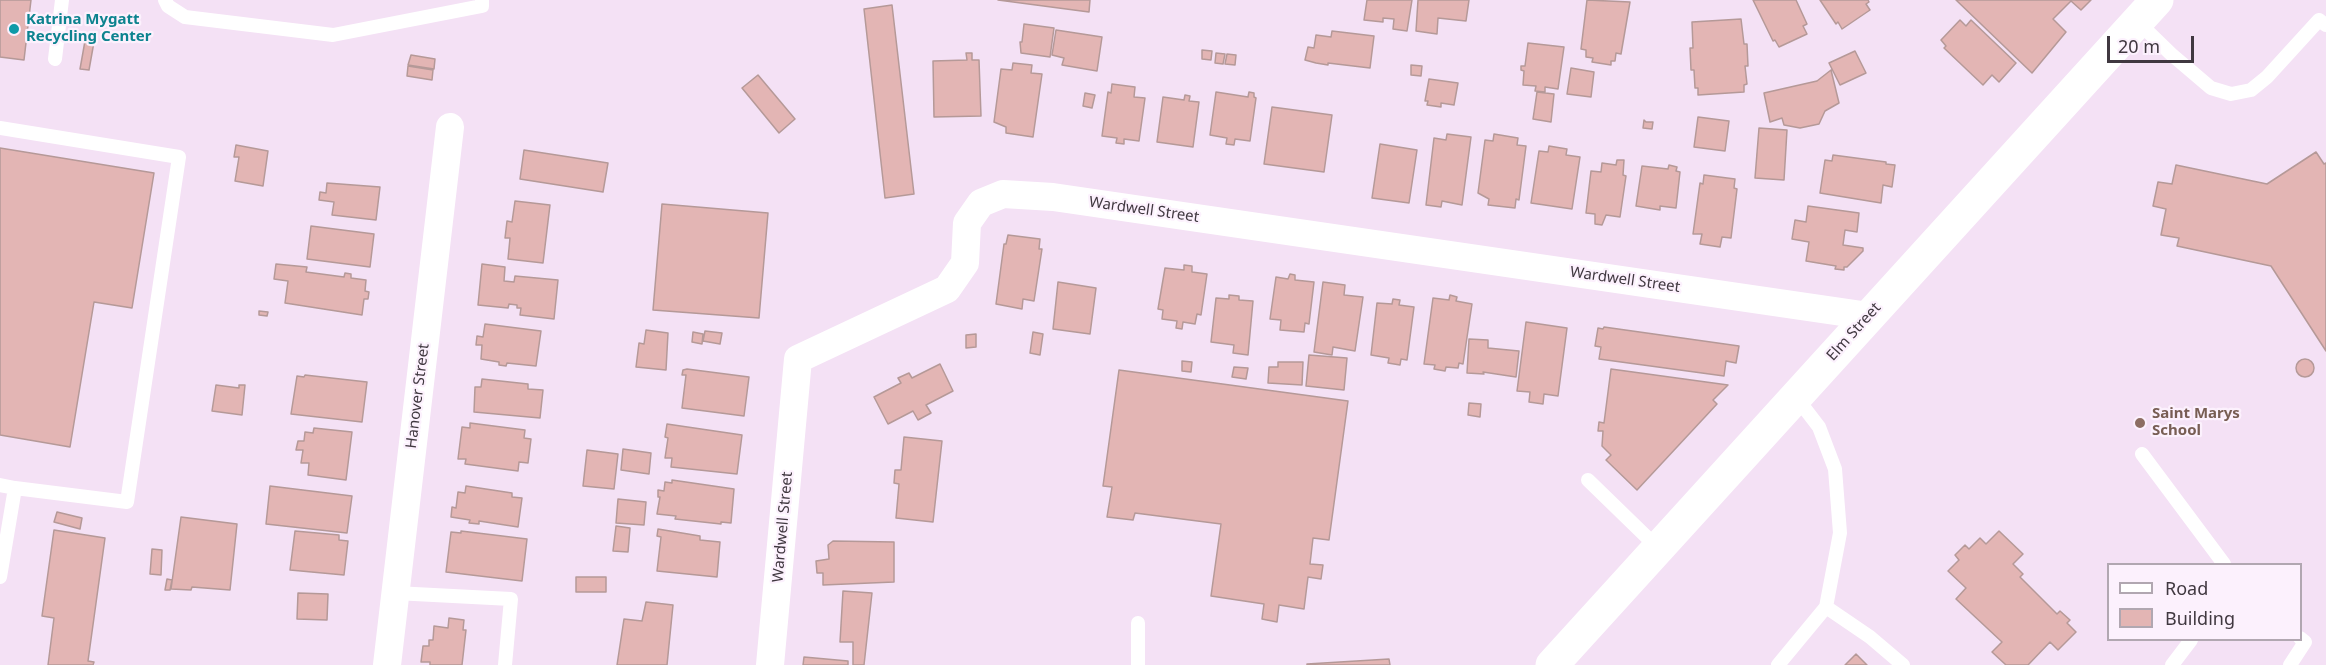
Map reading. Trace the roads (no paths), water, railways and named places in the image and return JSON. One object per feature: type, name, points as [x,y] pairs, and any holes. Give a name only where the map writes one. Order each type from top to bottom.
[{"type":"main road","name":"Elm Street","points":[[1552,665],[2147,11]]},
{"type":"street","name":"Hanover Street","points":[[387,665],[450,127]]},
{"type":"street","name":"Wardwell Street","points":[[770,665],[798,359],[947,289],[964,262],[967,223],[981,203],[1003,194],[1053,196],[1869,316]]},
{"type":"lane","points":[[55,59],[62,0]]},
{"type":"lane","points":[[165,0],[168,6],[185,17],[333,34],[482,6],[482,0]]},
{"type":"lane","points":[[2147,11],[2171,54],[2211,88],[2230,94],[2251,90],[2267,77],[2319,20],[2326,26]]},
{"type":"lane","points":[[0,128],[179,157],[127,502],[0,485]]},
{"type":"lane","points":[[1778,665],[1826,607],[1840,533],[1835,469],[1819,427],[1796,397]]},
{"type":"lane","points":[[2142,454],[2223,563]]},
{"type":"lane","points":[[1588,480],[1658,548]]},
{"type":"lane","points":[[0,577],[15,488]]},
{"type":"lane","points":[[395,593],[511,599],[505,665]]},
{"type":"lane","points":[[1826,607],[1870,637],[1903,665]]},
{"type":"lane","points":[[1138,622],[1138,665]]},
{"type":"lane","points":[[2290,665],[2305,642],[2302,640]]},
{"type":"lane","points":[[2172,665],[2190,641]]},
{"type":"place","name":"Katrina Mygatt Recycling Center","points":[[14,29]]},
{"type":"place","name":"Saint Marys School","points":[[2140,423]]}]
